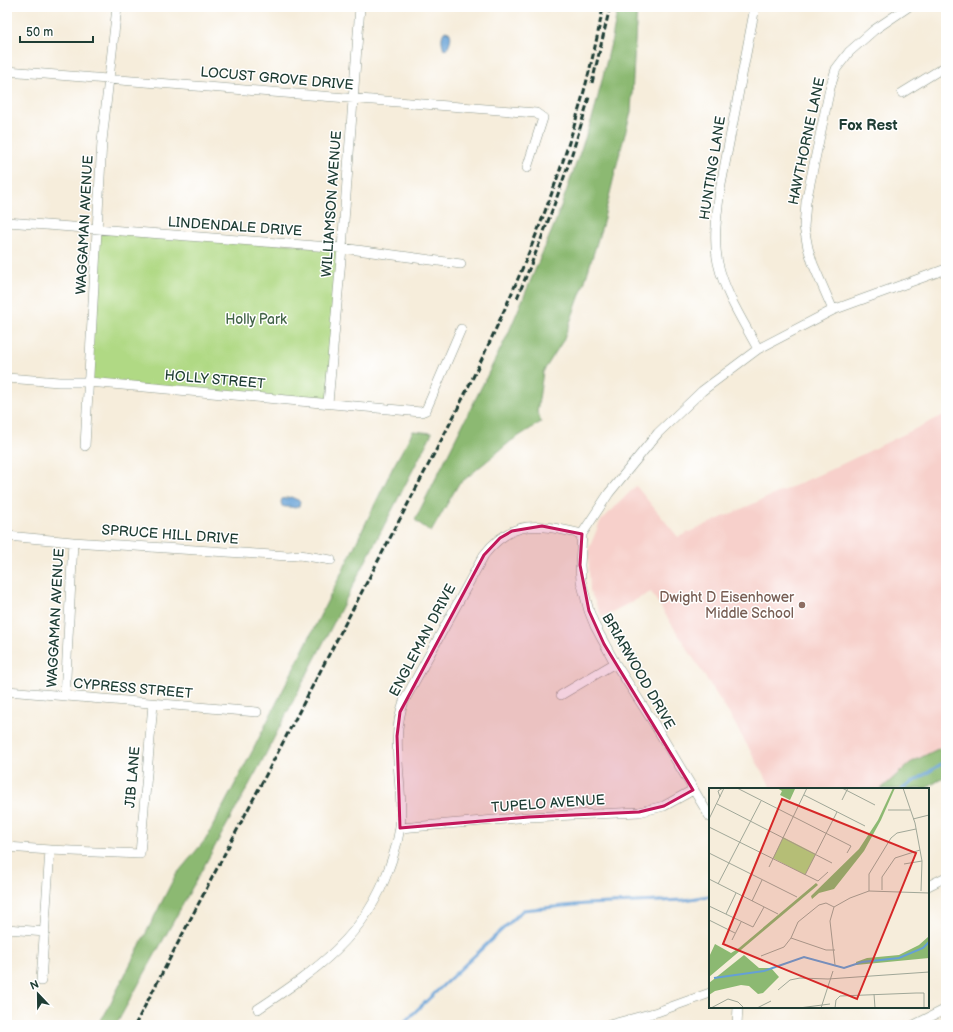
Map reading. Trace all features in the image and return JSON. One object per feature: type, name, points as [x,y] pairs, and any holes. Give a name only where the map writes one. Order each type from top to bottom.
[{"type":"street","name":"WAGGAMAN AVENUE","points":[[86,446],[102,140],[117,7]]},
{"type":"street","name":"WILLIAMSON AVENUE","points":[[328,403],[342,248],[360,7]]},
{"type":"street","name":"HUNTING LANE","points":[[755,7],[720,190],[717,214],[717,243],[718,261],[726,287],[758,349]]},
{"type":"street","name":"HAWTHORNE LANE","points":[[833,310],[813,264],[804,227],[806,202],[830,88],[836,69],[849,52],[874,30],[908,7]]},
{"type":"street","points":[[902,93],[946,66]]},
{"type":"street","name":"LOCUST GROVE DRIVE","points":[[7,71],[536,113],[543,118],[527,168]]},
{"type":"street","name":"LINDENDALE DRIVE","points":[[7,222],[342,248],[461,264]]},
{"type":"street","name":"BRIARWOOD DRIVE","points":[[709,815],[652,720],[615,663],[595,626],[584,597],[580,565],[582,534],[609,493],[658,433],[702,391],[758,349],[833,310],[946,268]]},
{"type":"street","name":"HOLLY STREET","points":[[7,378],[59,382],[89,382],[421,412],[426,410],[461,329]]},
{"type":"street","name":"ENGLEMAN DRIVE","points":[[258,1009],[304,978],[321,964],[346,940],[365,917],[376,900],[396,850],[400,828],[397,736],[400,712],[404,701],[484,555],[500,538],[523,528],[542,526],[582,534]]},
{"type":"street","name":"SPRUCE HILL DRIVE","points":[[7,536],[73,542],[300,556],[331,560]]},
{"type":"street","name":"WAGGAMAN AVENUE","points":[[65,696],[73,542]]},
{"type":"street","points":[[561,696],[615,663]]},
{"type":"street","name":"CYPRESS STREET","points":[[7,691],[257,712]]},
{"type":"street","name":"JIB LANE","points":[[50,850],[140,854],[153,704]]},
{"type":"street","name":"TUPELO AVENUE","points":[[400,828],[529,817],[639,812],[664,806],[693,790]]},
{"type":"street","points":[[7,847],[50,850],[41,981]]},
{"type":"street","points":[[929,886],[946,877]]},
{"type":"street","points":[[7,929],[45,932]]},
{"type":"street","points":[[609,1025],[657,1012],[709,993]]},
{"type":"street","points":[[737,1025],[738,1008]]},
{"type":"street","points":[[914,1025],[946,1009]]},
{"type":"highlighted area","points":[[542,526],[582,534],[580,565],[589,611],[604,644],[693,790],[664,806],[639,812],[529,817],[400,828],[397,736],[400,712],[484,555],[500,538],[512,531]]},
{"type":"shaded area","name":"Dwight D Eisenhower Middle School","points":[[946,414],[946,745],[910,763],[882,788],[771,788],[731,717],[651,592],[602,617],[590,591],[588,551],[600,522],[636,486],[678,537],[834,468]]},
{"type":"green space","points":[[618,7],[637,7],[631,112],[602,226],[585,281],[564,339],[543,372],[537,412],[541,422],[511,441],[458,485],[431,532],[415,520],[508,334],[555,223],[594,113],[612,39]]},
{"type":"green space","name":"Holly Park","points":[[97,229],[342,248],[328,403],[89,382]]},
{"type":"green space","points":[[413,431],[432,433],[260,765],[116,1025],[97,1025],[105,1014],[175,876],[206,839],[253,750],[393,467]]},
{"type":"green space","points":[[946,745],[946,776],[927,788],[882,788],[910,763]]},
{"type":"water","points":[[445,31],[449,32],[451,36],[447,49],[444,49],[442,42],[442,35]]},
{"type":"water","points":[[291,497],[300,501],[299,506],[295,508],[282,506],[282,499]]},
{"type":"waterway","points":[[904,788],[946,761]]},
{"type":"waterway","points":[[401,1025],[523,910],[586,904],[684,900],[709,896]]},
{"type":"railway","points":[[135,1025],[456,412],[480,363],[524,265],[562,164],[592,60],[603,7]]},
{"type":"railway","points":[[592,83],[610,7]]},
{"type":"railway","points":[[517,298],[556,199],[574,148],[589,97]]},
{"type":"place","name":"Dwight D Eisenhower Middle School","points":[[802,605]]},
{"type":"district","name":"Fox Rest","points":[[868,125]]}]
